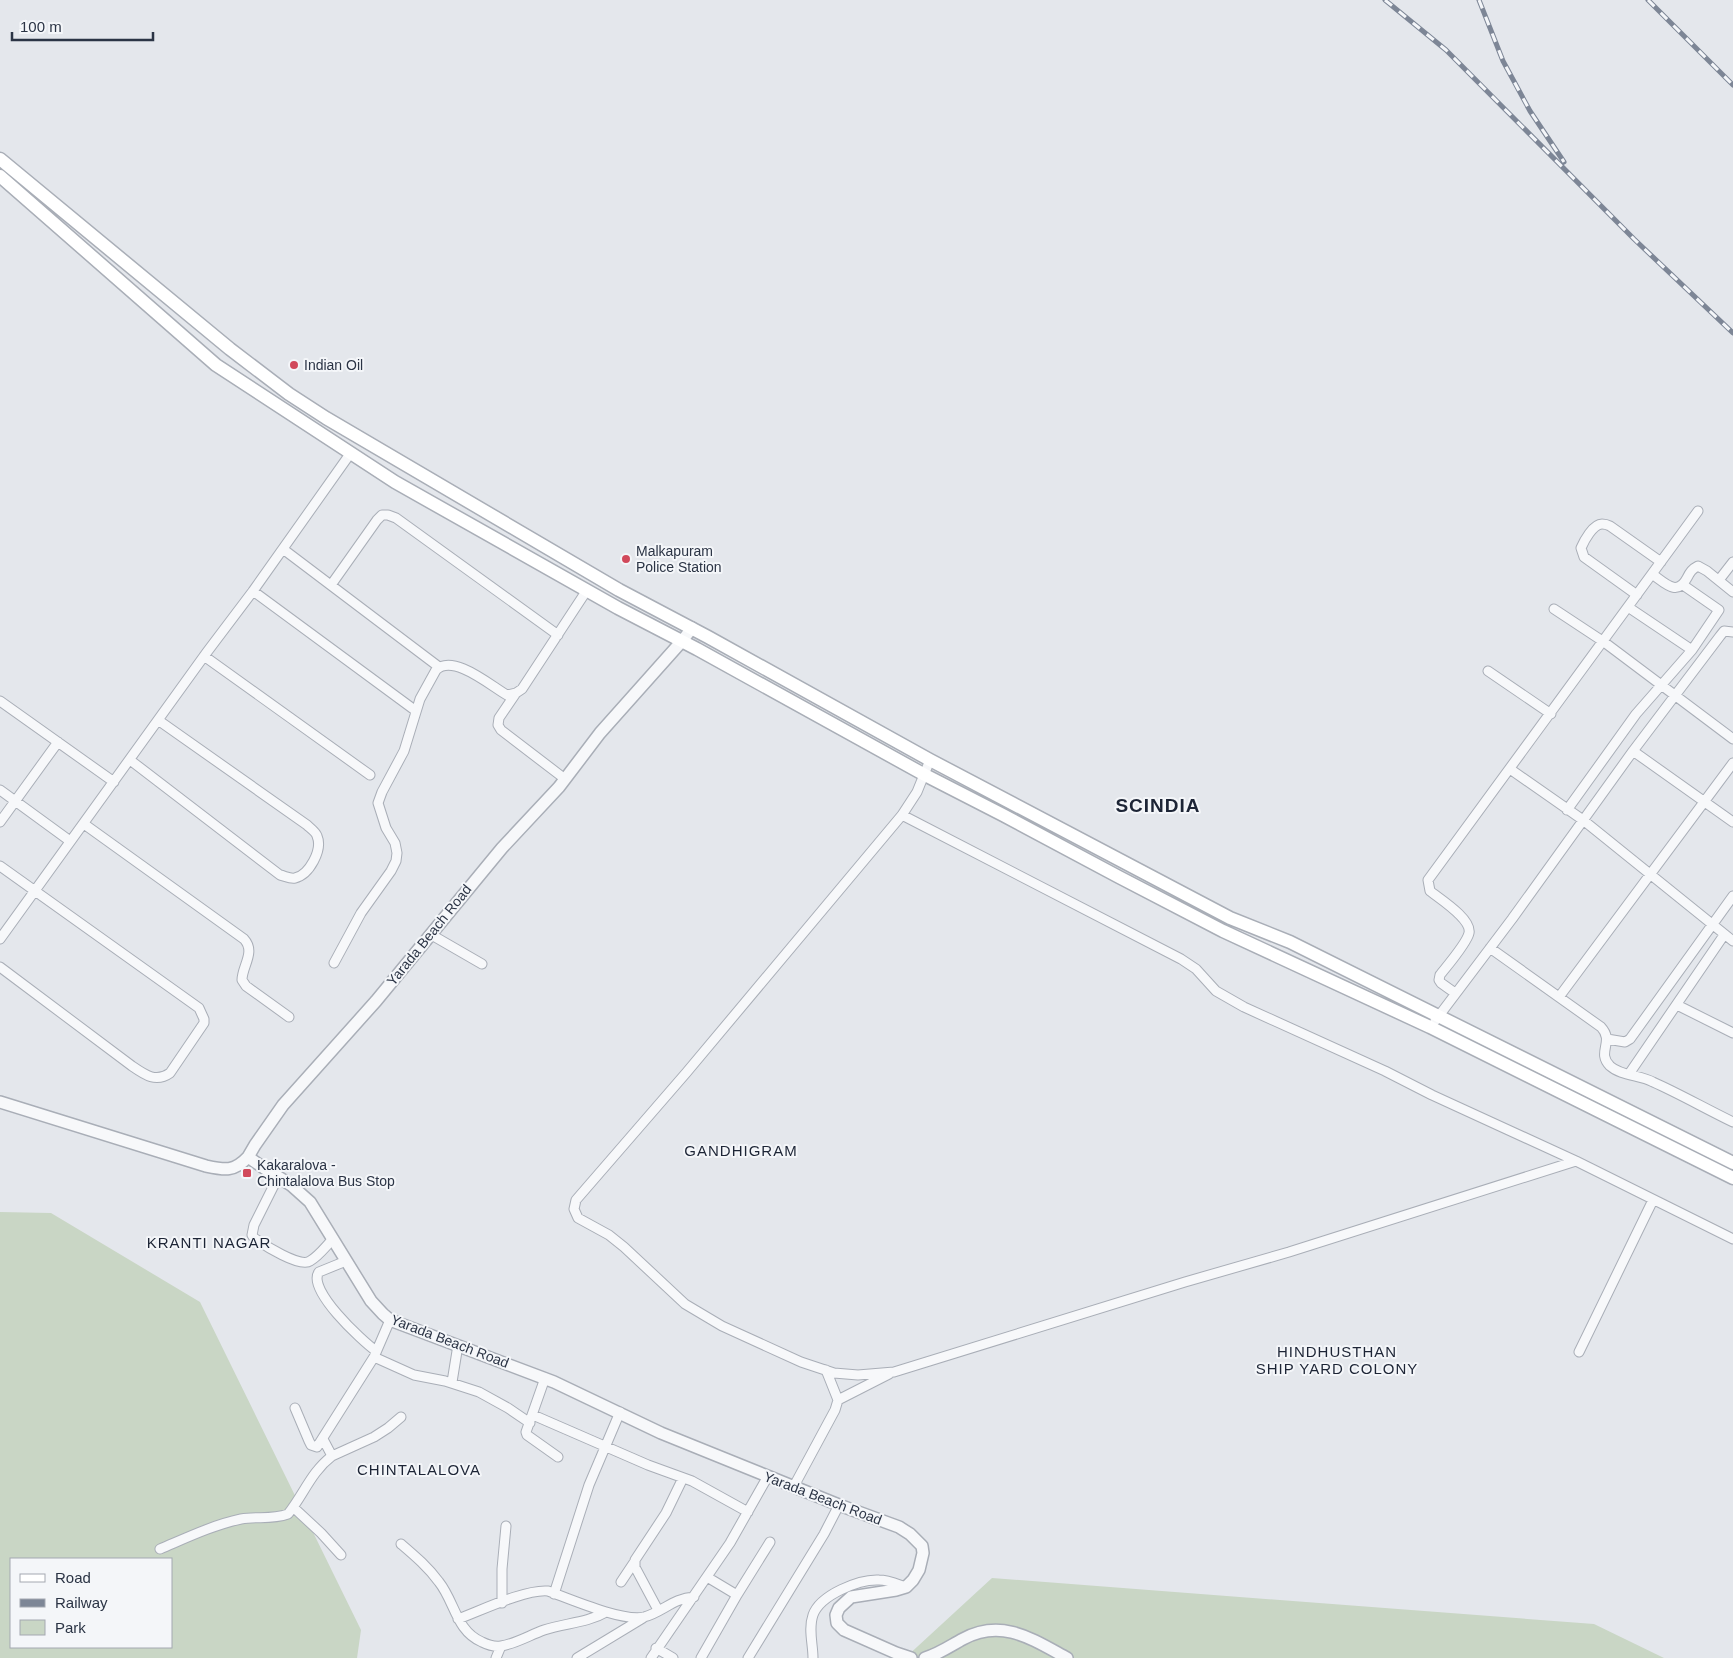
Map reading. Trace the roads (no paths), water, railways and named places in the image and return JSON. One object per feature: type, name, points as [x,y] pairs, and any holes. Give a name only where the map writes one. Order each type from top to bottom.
[{"type":"main road","points":[[0,159],[230,349],[289,394],[326,418],[619,590],[692,628],[930,760],[1230,918],[1290,942],[1733,1163]]},
{"type":"main road","points":[[0,176],[216,365],[403,487],[618,608],[682,641],[925,775],[1223,931],[1430,1027],[1733,1178]]},
{"type":"street","points":[[0,938],[204,656],[284,549],[350,454]]},
{"type":"street","points":[[1455,993],[1439,980],[1440,975],[1465,941],[1469,933],[1468,923],[1430,891],[1428,880],[1698,511]]},
{"type":"street","points":[[330,585],[377,520],[382,515],[388,515],[396,518],[558,635]]},
{"type":"street","points":[[1637,595],[1584,557],[1582,548],[1589,534],[1598,525],[1610,526],[1661,562]]},
{"type":"street","points":[[284,549],[439,667]]},
{"type":"street","points":[[1719,580],[1733,562]]},
{"type":"street","points":[[1652,574],[1671,587],[1678,588],[1683,585],[1693,568],[1698,566],[1733,592]]},
{"type":"street","points":[[1567,810],[1636,714],[1692,650],[1719,610],[1683,585]]},
{"type":"street","points":[[565,779],[501,730],[498,725],[499,718],[516,694],[522,689],[587,590]]},
{"type":"street","points":[[253,591],[416,711]]},
{"type":"street","points":[[1628,607],[1692,650]]},
{"type":"street","points":[[1554,609],[1662,684],[1674,696],[1733,739]]},
{"type":"street","name":"Yarada Beach Road","points":[[692,628],[600,733],[565,779],[502,848],[376,1001],[283,1105],[248,1157],[291,1185],[310,1202],[371,1301],[390,1320],[545,1378],[662,1433],[839,1505],[899,1527],[918,1540],[924,1553],[923,1561],[913,1580],[906,1587]]},
{"type":"street","points":[[1430,1027],[1720,636],[1724,631],[1733,632]]},
{"type":"street","points":[[204,656],[370,775]]},
{"type":"street","points":[[334,963],[361,913],[396,861],[398,854],[395,843],[386,828],[378,803],[404,751],[420,699],[439,667],[447,665],[468,670],[507,695],[516,694]]},
{"type":"street","points":[[1488,670],[1551,714]]},
{"type":"street","points":[[1,703],[114,782]]},
{"type":"street","points":[[130,760],[280,875],[293,879],[304,875],[319,844],[317,835],[307,825],[158,720]]},
{"type":"street","points":[[0,822],[58,742]]},
{"type":"street","points":[[1634,751],[1733,822]]},
{"type":"street","points":[[894,1372],[858,1375],[834,1373],[801,1362],[722,1326],[685,1304],[624,1247],[609,1235],[578,1218],[574,1209],[576,1200],[705,1051],[902,815],[917,792],[930,760]]},
{"type":"street","points":[[1558,997],[1733,763]]},
{"type":"street","points":[[1510,769],[1583,820],[1733,941]]},
{"type":"street","points":[[0,790],[70,841]]},
{"type":"street","points":[[1003,815],[1010,802]]},
{"type":"street","points":[[902,815],[1181,959],[1196,969],[1216,991],[1244,1007],[1350,1054],[1432,1095],[1576,1161],[1733,1240]]},
{"type":"street","points":[[84,824],[244,939],[249,947],[249,956],[242,980],[246,986],[289,1016]]},
{"type":"street","points":[[0,866],[199,1008],[204,1023],[170,1073],[165,1077],[155,1079],[144,1075],[0,967]]},
{"type":"street","points":[[1607,1039],[1625,1042],[1630,1039],[1733,896]]},
{"type":"street","points":[[430,934],[482,964]]},
{"type":"street","points":[[1629,1074],[1724,935]]},
{"type":"street","points":[[1490,948],[1600,1027],[1606,1033],[1607,1039],[1604,1055],[1608,1064],[1615,1070],[1652,1081],[1733,1122]]},
{"type":"street","points":[[1677,1005],[1733,1033]]},
{"type":"street","points":[[0,1102],[206,1166],[234,1168],[248,1157]]},
{"type":"street","points":[[838,1400],[894,1372],[1185,1282],[1289,1252],[1576,1161]]},
{"type":"street","points":[[278,1177],[254,1225],[252,1235],[254,1238],[295,1261],[306,1263],[333,1239]]},
{"type":"street","points":[[1579,1352],[1653,1200]]},
{"type":"street","points":[[346,1261],[320,1272],[317,1275],[316,1281],[337,1313],[375,1354],[414,1375],[452,1382],[471,1389],[531,1419],[683,1478],[714,1492],[748,1512]]},
{"type":"street","points":[[295,1408],[311,1445],[317,1447],[375,1354],[390,1320]]},
{"type":"street","points":[[452,1382],[458,1345]]},
{"type":"street","points":[[794,1486],[835,1410],[838,1400],[826,1370]]},
{"type":"street","points":[[545,1378],[526,1435],[558,1456]]},
{"type":"street","points":[[554,1594],[587,1490],[620,1412]]},
{"type":"street","points":[[160,1550],[229,1522],[252,1518],[278,1518],[288,1514],[312,1475],[332,1456],[374,1437],[401,1417]]},
{"type":"street","points":[[323,1439],[332,1456]]},
{"type":"street","points":[[651,1658],[656,1648],[730,1543],[768,1476]]},
{"type":"street","points":[[621,1582],[671,1506],[683,1478]]},
{"type":"street","points":[[748,1658],[824,1534],[839,1505]]},
{"type":"street","points":[[293,1507],[341,1555]]},
{"type":"street","points":[[502,1603],[506,1526]]},
{"type":"street","points":[[701,1658],[737,1594],[770,1542]]},
{"type":"street","points":[[401,1544],[427,1566],[440,1582],[467,1634],[486,1644],[501,1646],[555,1627],[592,1620],[606,1612]]},
{"type":"street","points":[[635,1560],[635,1567],[658,1610]]},
{"type":"street","points":[[707,1577],[737,1594]]},
{"type":"street","points":[[812,1658],[810,1626],[814,1612],[822,1602],[848,1586],[861,1581],[882,1580],[906,1587]]},
{"type":"street","points":[[906,1587],[852,1597],[839,1608],[836,1615],[837,1623],[844,1630],[910,1658]]},
{"type":"street","points":[[458,1619],[539,1591],[554,1594],[606,1612],[643,1617]]},
{"type":"street","points":[[577,1658],[643,1617],[681,1598],[694,1596]]},
{"type":"street","points":[[925,1658],[976,1633],[1006,1630],[1032,1638],[1067,1658]]},
{"type":"street","points":[[496,1658],[501,1646]]},
{"type":"street","points":[[656,1648],[673,1658]]},
{"type":"railway","points":[[1385,0],[1446,50],[1634,239],[1733,333]]},
{"type":"railway","points":[[1479,0],[1503,61],[1530,111],[1564,162]]},
{"type":"railway","points":[[1648,0],[1733,85]]},
{"type":"place","name":"Indian Oil","points":[[294,365]]},
{"type":"place","name":"Malkapuram Police Station","points":[[626,559]]},
{"type":"place","name":"Kakaralova - Chintalalova Bus Stop","points":[[247,1173]]},
{"type":"district","name":"SCINDIA","points":[[1158,805]]},
{"type":"district","name":"GANDHIGRAM","points":[[741,1151]]},
{"type":"district","name":"KRANTI NAGAR","points":[[209,1243]]},
{"type":"district","name":"HINDHUSTHAN SHIP YARD COLONY","points":[[1337,1360]]},
{"type":"district","name":"CHINTALALOVA","points":[[419,1470]]}]
